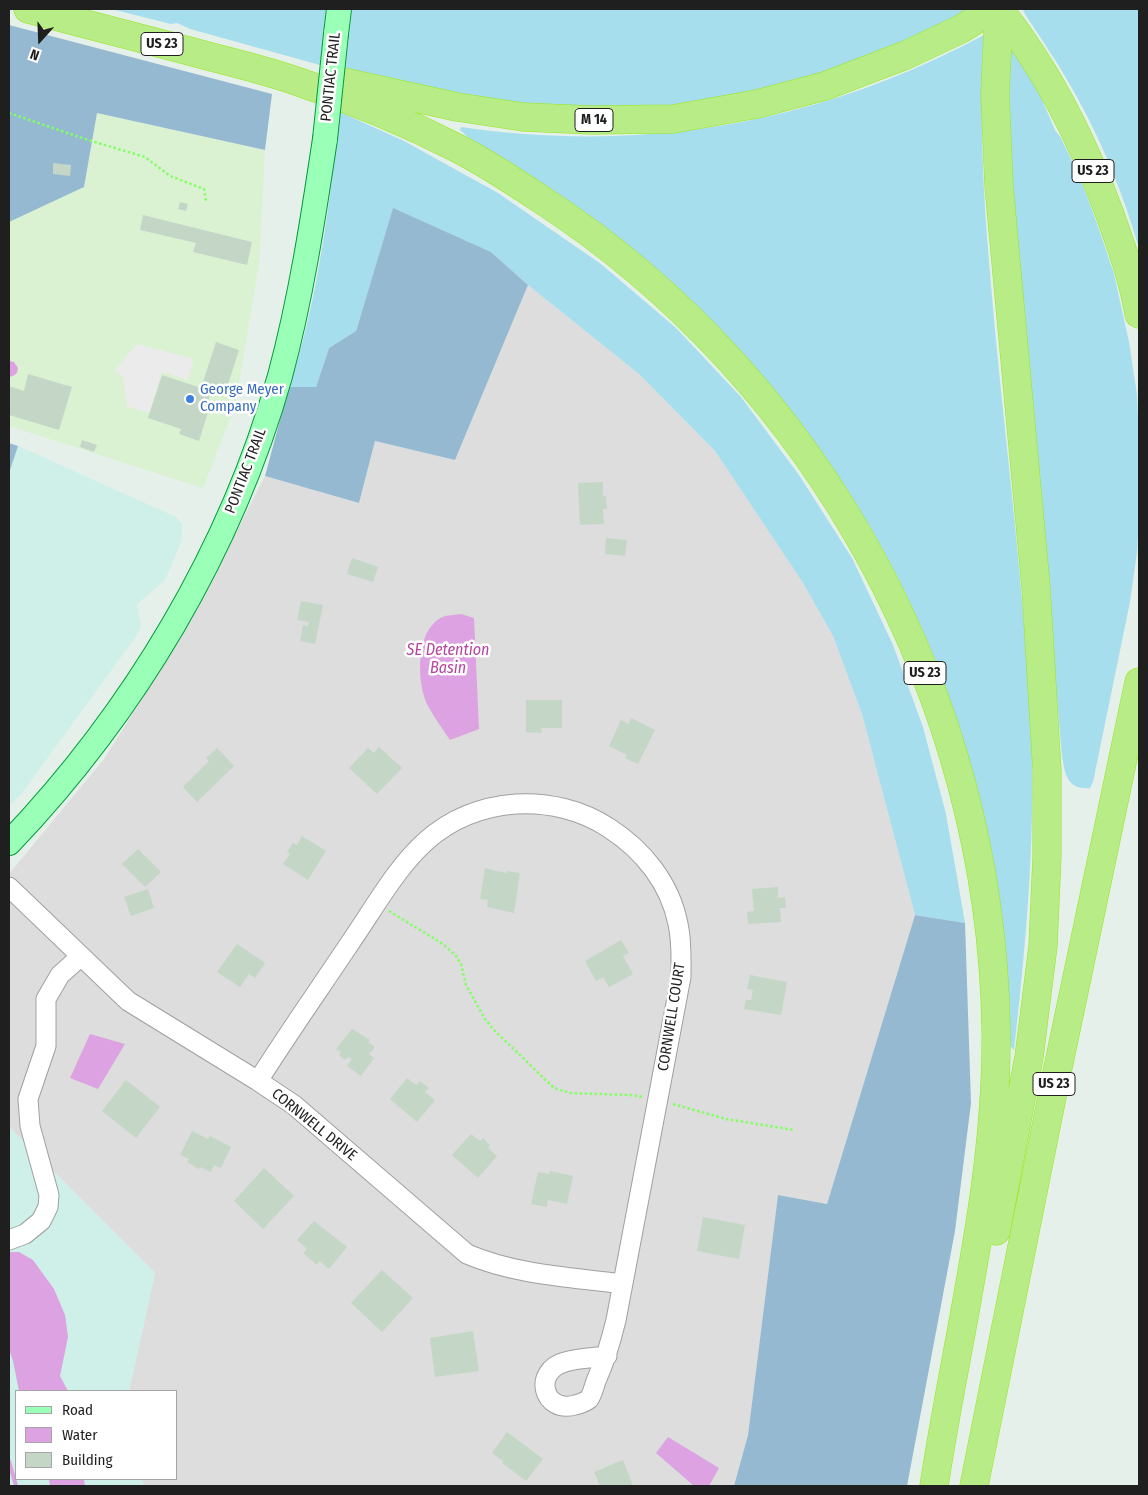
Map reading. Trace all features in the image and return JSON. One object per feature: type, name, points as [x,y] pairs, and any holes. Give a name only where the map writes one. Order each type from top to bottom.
[{"type":"highway","name":"US 23","points":[[28,9],[295,80],[381,112],[460,150],[513,181],[569,217],[620,256],[687,314],[767,401],[823,477],[859,535],[898,608],[924,668],[953,754],[970,816],[983,878],[992,965],[996,1031],[992,1119],[981,1214],[934,1486]]},
{"type":"highway","name":"M 14","points":[[69,9],[363,88],[457,107],[522,117],[591,120],[673,118],[757,104],[825,86],[906,55],[961,29],[993,9]]},
{"type":"highway","name":"US 23","points":[[999,9],[1022,39],[1053,88],[1080,141],[1101,188],[1120,241],[1139,314]]},
{"type":"highway","points":[[939,1486],[953,1437],[1029,1057],[1043,946],[1048,856],[1047,770],[1036,588],[999,187],[995,95],[999,9]]},
{"type":"highway","name":"US 23","points":[[974,1486],[1057,1072],[1139,682]]},
{"type":"main road","name":"PONTIAC TRAIL","points":[[9,843],[38,813],[80,761],[149,664],[188,599],[230,515],[260,436],[288,345],[301,289],[325,139],[339,9]]},
{"type":"street","name":"CORNWELL COURT","points":[[258,1081],[284,1039],[405,862],[431,835],[443,826],[480,810],[523,804],[566,809],[603,824],[619,834],[637,849],[661,880],[678,923],[681,977],[616,1320],[606,1356]]},
{"type":"street","name":"CORNWELL DRIVE","points":[[9,887],[128,1002],[294,1105],[467,1254],[489,1264],[512,1269],[622,1284]]},
{"type":"street","points":[[9,1240],[25,1234],[41,1221],[48,1208],[49,1195],[30,1126],[28,1099],[46,1046],[46,999],[60,975],[80,957]]},
{"type":"path","points":[[9,113],[85,140],[145,157],[170,176],[204,189],[206,202]]},
{"type":"path","points":[[377,903],[443,944],[456,956],[461,964],[466,985],[484,1019],[554,1088],[570,1094],[631,1095],[658,1100],[726,1119],[794,1130]]},
{"type":"shaded area","points":[[111,9],[326,9],[320,65],[190,29],[177,23],[171,24]]},
{"type":"shaded area","points":[[352,9],[972,9],[911,39],[835,69],[786,84],[710,101],[667,106],[607,109],[502,104],[345,71]]},
{"type":"shaded area","points":[[1027,9],[1139,9],[1139,248],[1127,210],[1105,153],[1078,99],[1023,11]]},
{"type":"shaded area","points":[[9,25],[272,94],[265,150],[97,113],[84,187],[9,222]]},
{"type":"shaded area","points":[[984,35],[982,151],[985,211],[1015,524],[1032,751],[1030,879],[1014,1050],[1010,1046],[1001,915],[985,828],[969,760],[936,661],[897,576],[869,525],[838,475],[804,428],[728,338],[687,297],[643,258],[601,225],[469,138],[460,130],[461,127],[530,134],[597,136],[664,133],[730,124],[795,110],[859,90],[922,65]]},
{"type":"shaded area","points":[[1013,49],[1040,95],[1055,130],[1061,138],[1081,180],[1100,232],[1114,274],[1129,342],[1137,395],[1139,519],[1137,552],[1130,602],[1093,782],[1090,788],[1076,786],[1068,780],[1062,756],[1011,170],[1008,51]]},
{"type":"shaded area","points":[[340,112],[404,141],[498,193],[601,264],[676,328],[741,397],[799,475],[852,558],[893,645],[923,727],[946,814],[965,923],[915,915],[862,714],[833,636],[803,583],[715,451],[639,374],[528,285],[491,252],[393,209],[356,331],[329,348],[316,387],[289,387],[308,320],[322,251]]},
{"type":"shaded area","points":[[97,113],[265,150],[259,264],[235,406],[203,488],[9,426],[9,222],[84,187]]},
{"type":"shaded area","points":[[393,208],[491,252],[528,285],[455,460],[375,441],[359,503],[265,476],[289,387],[316,387],[329,348],[356,331]]},
{"type":"shaded area","points":[[528,285],[639,374],[715,451],[803,583],[833,636],[862,714],[915,915],[827,1204],[778,1195],[748,1435],[734,1486],[144,1486],[142,1480],[178,1480],[178,1390],[129,1390],[155,1273],[9,1127],[9,874],[104,759],[156,677],[217,569],[265,476],[359,503],[375,441],[455,460]]},
{"type":"shaded area","points":[[137,344],[194,359],[188,380],[162,372],[149,413],[127,406],[123,377],[115,370]]},
{"type":"shaded area","points":[[9,443],[18,446],[9,473]]},
{"type":"shaded area","points":[[18,446],[176,517],[182,524],[182,540],[165,580],[137,604],[141,626],[137,635],[22,793],[9,806],[9,462]]},
{"type":"shaded area","points":[[915,915],[965,923],[971,1103],[955,1231],[907,1486],[734,1486],[748,1435],[778,1195],[827,1204]]},
{"type":"shaded area","points":[[9,1127],[155,1273],[129,1390],[15,1390],[15,1480],[142,1480],[144,1486],[9,1486]]},
{"type":"water","points":[[9,361],[14,362],[18,368],[17,373],[9,377]]},
{"type":"water","name":"SE Detention Basin","points":[[461,614],[474,618],[479,729],[450,740],[426,701],[420,675],[421,651],[429,629],[436,621],[445,616]]},
{"type":"water","points":[[90,1034],[125,1044],[98,1089],[70,1078]]},
{"type":"water","points":[[9,1252],[19,1252],[33,1260],[54,1289],[65,1315],[68,1337],[60,1376],[67,1390],[19,1390],[9,1349]]},
{"type":"water","points":[[668,1437],[719,1468],[709,1486],[694,1486],[656,1453]]},
{"type":"water","points":[[49,1480],[84,1480],[85,1486],[50,1486]]},
{"type":"building","points":[[53,163],[71,165],[70,176],[53,174]]},
{"type":"building","points":[[180,202],[188,204],[186,211],[178,209]]},
{"type":"building","points":[[143,215],[252,242],[247,265],[193,252],[196,243],[140,230]]},
{"type":"building","points":[[216,342],[239,350],[224,397],[211,392],[206,408],[209,409],[199,441],[179,434],[181,429],[148,418],[162,375],[201,388]]},
{"type":"building","points":[[28,374],[72,387],[59,430],[9,415],[9,386],[24,391]]},
{"type":"building","points":[[82,440],[97,445],[94,452],[80,447]]},
{"type":"building","points":[[603,482],[603,496],[606,496],[607,509],[603,509],[604,524],[580,525],[578,483]]},
{"type":"building","points":[[606,538],[627,540],[625,556],[605,554]]},
{"type":"building","points":[[352,558],[378,567],[373,582],[347,574]]},
{"type":"building","points":[[301,601],[323,605],[315,644],[300,641],[303,625],[308,626],[309,622],[297,620]]},
{"type":"building","points":[[526,700],[562,700],[562,728],[541,728],[542,733],[526,732]]},
{"type":"building","points":[[631,718],[655,730],[638,764],[625,758],[627,755],[609,746],[621,720],[629,724]]},
{"type":"building","points":[[379,747],[402,768],[377,794],[349,768],[368,748],[374,753]]},
{"type":"building","points":[[217,748],[234,766],[197,802],[183,787],[209,761],[206,758]]},
{"type":"building","points":[[302,836],[326,851],[308,880],[283,864],[290,854],[287,852],[293,843],[297,845]]},
{"type":"building","points":[[138,849],[161,872],[145,887],[122,864]]},
{"type":"building","points":[[485,868],[506,873],[507,871],[520,873],[514,913],[487,907],[488,900],[480,899]]},
{"type":"building","points":[[778,887],[778,898],[785,897],[786,908],[780,908],[781,922],[748,924],[747,912],[754,911],[752,889]]},
{"type":"building","points":[[148,889],[154,908],[131,916],[124,897]]},
{"type":"building","points":[[621,940],[629,953],[623,956],[633,974],[609,987],[603,977],[596,981],[585,961]]},
{"type":"building","points":[[237,944],[265,963],[255,978],[249,974],[240,987],[217,972]]},
{"type":"building","points":[[750,975],[787,982],[781,1015],[744,1009],[746,1000],[751,1000],[753,990],[747,989]]},
{"type":"building","points":[[352,1029],[370,1040],[368,1042],[375,1047],[369,1054],[374,1058],[361,1076],[347,1066],[352,1059],[348,1057],[345,1060],[339,1055],[341,1052],[336,1049]]},
{"type":"building","points":[[407,1078],[416,1085],[420,1081],[429,1088],[425,1092],[435,1100],[417,1122],[390,1099]]},
{"type":"building","points":[[126,1080],[160,1107],[136,1138],[102,1111]]},
{"type":"building","points":[[192,1131],[208,1139],[210,1136],[231,1147],[221,1168],[214,1165],[211,1172],[200,1167],[199,1169],[187,1162],[189,1159],[180,1155]]},
{"type":"building","points":[[471,1134],[480,1141],[483,1138],[490,1145],[488,1148],[497,1156],[478,1178],[452,1155]]},
{"type":"building","points":[[264,1168],[294,1196],[263,1229],[234,1201]]},
{"type":"building","points":[[550,1171],[573,1176],[567,1204],[548,1200],[547,1207],[531,1204],[538,1172],[549,1174]]},
{"type":"building","points":[[703,1217],[745,1225],[739,1259],[697,1251]]},
{"type":"building","points":[[314,1221],[347,1247],[329,1269],[320,1261],[317,1265],[303,1253],[307,1249],[297,1240]]},
{"type":"building","points":[[382,1270],[413,1298],[382,1332],[351,1303]]},
{"type":"building","points":[[473,1331],[479,1371],[435,1377],[430,1338]]},
{"type":"building","points":[[507,1432],[543,1459],[526,1481],[492,1453]]},
{"type":"building","points":[[623,1460],[633,1486],[600,1486],[594,1472]]},
{"type":"waterway","points":[[9,1461],[16,1486]]},
{"type":"place","name":"George Meyer Company","points":[[190,399]]}]
